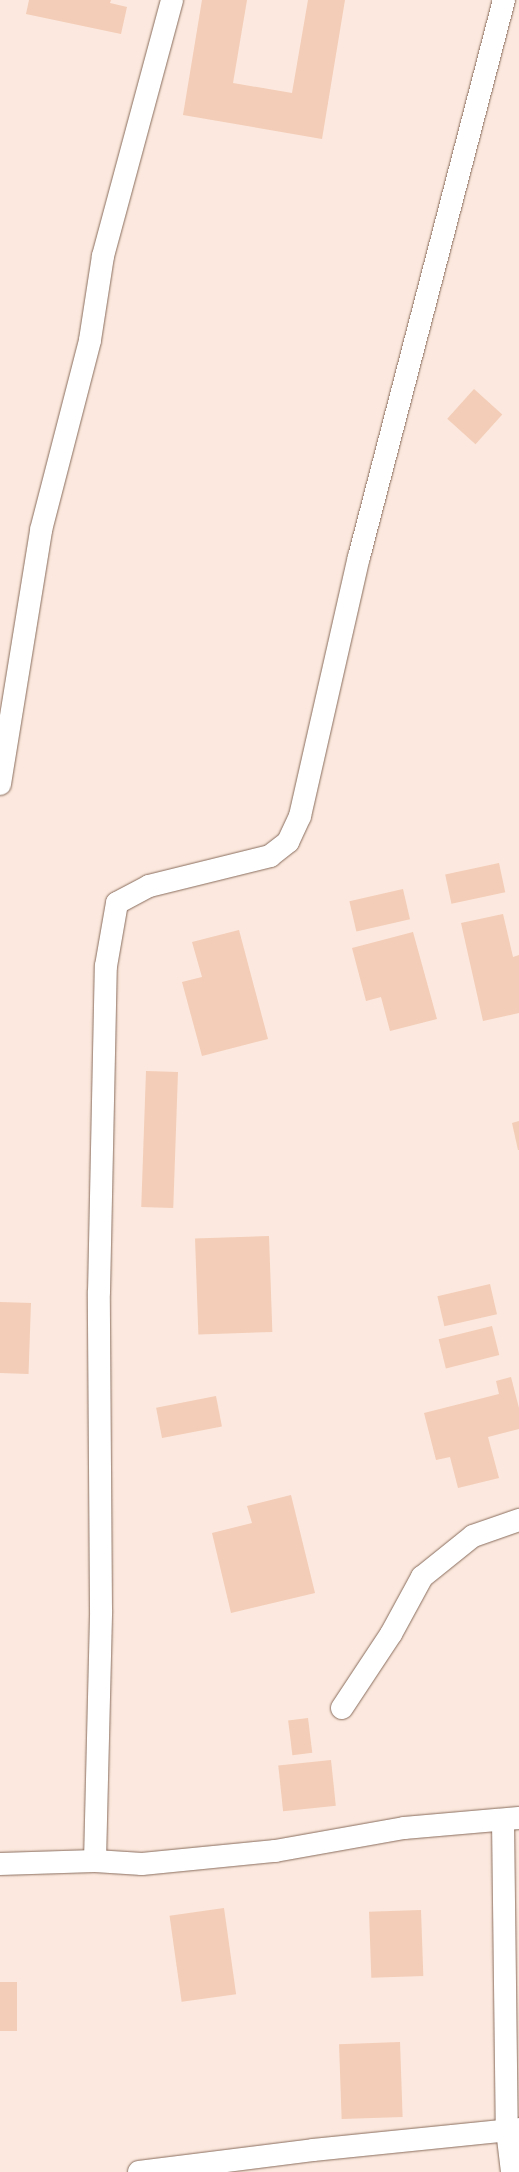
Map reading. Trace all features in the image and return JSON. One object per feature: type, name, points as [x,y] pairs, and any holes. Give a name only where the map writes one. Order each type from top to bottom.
[{"type":"street","points":[[0,784],[41,530],[90,340],[103,256],[172,0]]},
{"type":"street","points":[[96,1861],[101,1610],[99,1292],[105,974],[117,903],[149,886],[270,856],[288,842],[300,816],[359,557],[414,354],[504,0]]},
{"type":"street","points":[[342,1708],[391,1634],[422,1577],[473,1536],[519,1520]]},
{"type":"street","points":[[0,1864],[96,1861],[142,1864],[267,1852],[404,1828],[511,1819],[512,2172]]},
{"type":"street","points":[[139,2172],[198,2168],[513,2129]]},
{"type":"building","points":[[29,0],[111,0],[110,3],[127,7],[121,34],[26,14]]},
{"type":"building","points":[[202,0],[247,0],[233,83],[292,93],[308,0],[345,0],[322,139],[183,115]]},
{"type":"building","points":[[474,389],[502,414],[475,444],[447,419]]},
{"type":"building","points":[[499,863],[505,892],[451,904],[445,874]]},
{"type":"building","points":[[403,889],[410,919],[356,932],[349,901]]},
{"type":"building","points":[[503,914],[513,957],[519,955],[519,1013],[483,1021],[461,923]]},
{"type":"building","points":[[239,930],[268,1039],[202,1056],[182,982],[202,977],[192,942]]},
{"type":"building","points":[[413,932],[437,1019],[390,1031],[381,997],[366,1001],[352,948]]},
{"type":"building","points":[[146,1071],[178,1072],[173,1208],[141,1207]]},
{"type":"building","points":[[519,1121],[519,1150],[518,1150],[512,1123]]},
{"type":"building","points":[[269,1236],[272,1332],[198,1335],[195,1239]]},
{"type":"building","points":[[490,1284],[497,1314],[444,1326],[437,1296]]},
{"type":"building","points":[[0,1302],[31,1303],[29,1374],[0,1373]]},
{"type":"building","points":[[492,1326],[499,1355],[446,1368],[439,1339]]},
{"type":"building","points":[[511,1377],[519,1408],[519,1429],[488,1437],[499,1478],[458,1488],[450,1457],[436,1460],[424,1413],[499,1394],[496,1381]]},
{"type":"building","points":[[216,1396],[222,1426],[162,1438],[156,1408]]},
{"type":"building","points":[[291,1495],[315,1593],[231,1613],[212,1533],[252,1523],[247,1506]]},
{"type":"building","points":[[308,1718],[312,1753],[292,1755],[288,1720]]},
{"type":"building","points":[[331,1760],[336,1806],[283,1811],[278,1766]]},
{"type":"building","points":[[224,1908],[236,1994],[182,2002],[170,1916]]},
{"type":"building","points":[[421,1910],[423,1976],[371,1978],[369,1912]]},
{"type":"building","points":[[0,1982],[17,1982],[17,2031],[0,2031]]},
{"type":"building","points":[[400,2042],[403,2117],[342,2119],[339,2044]]}]
